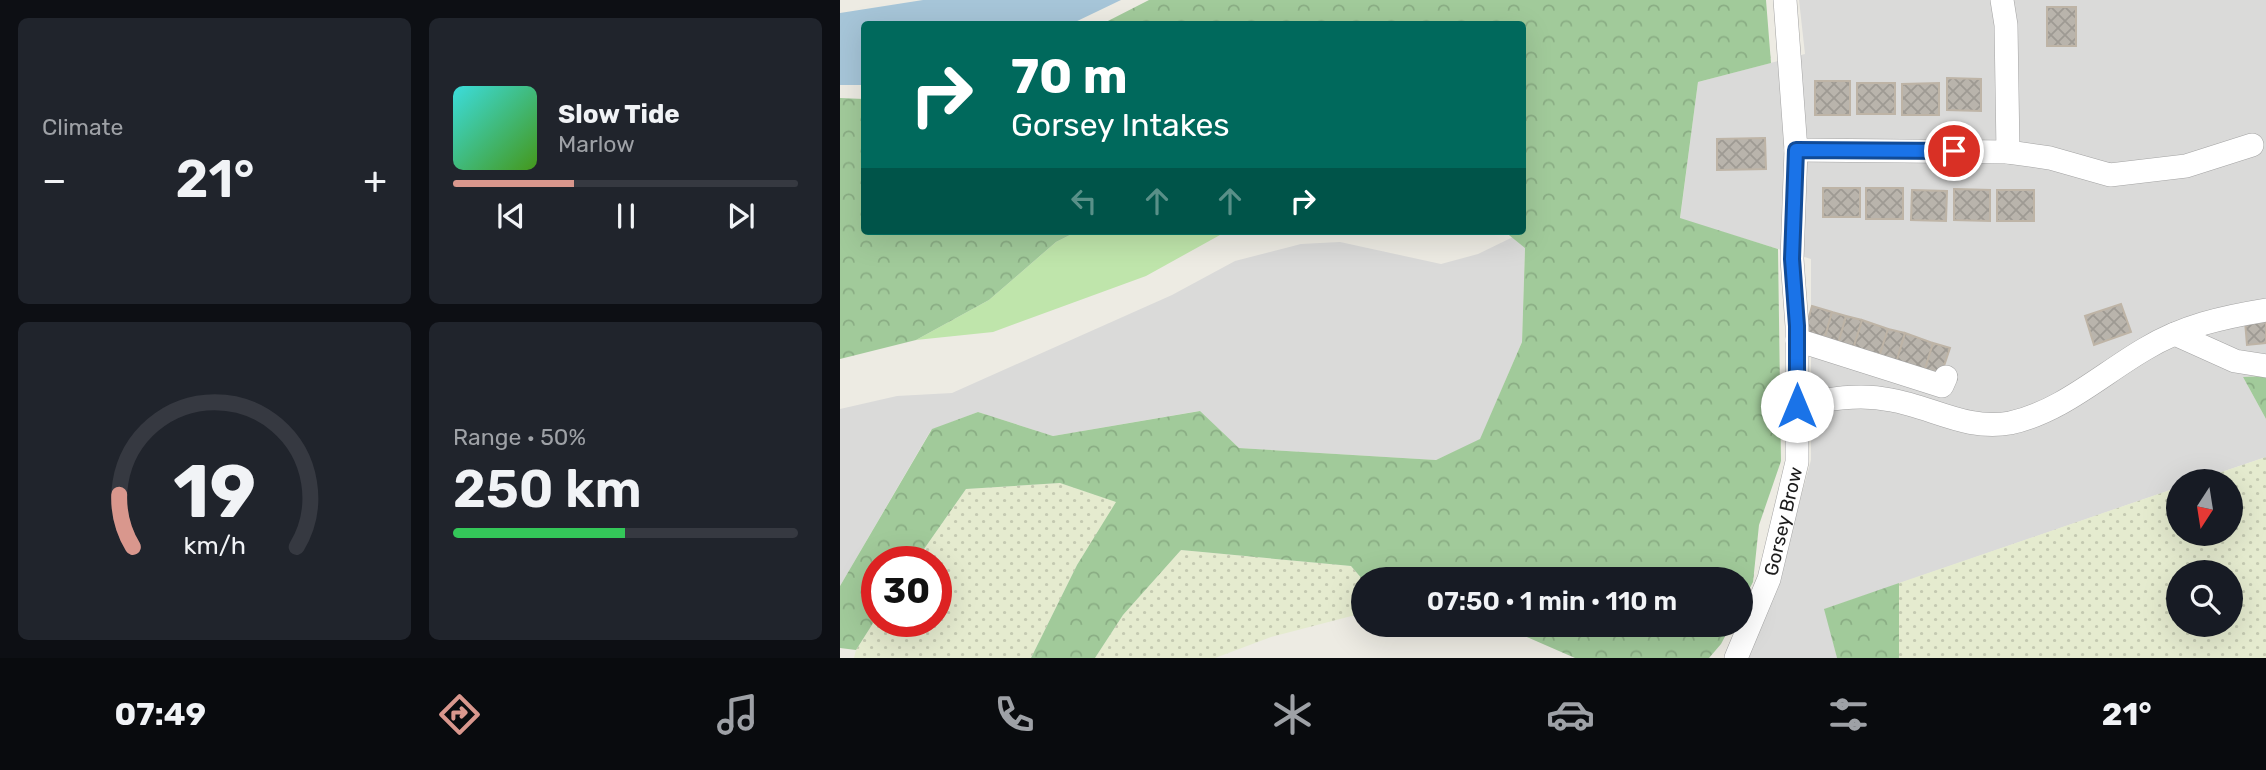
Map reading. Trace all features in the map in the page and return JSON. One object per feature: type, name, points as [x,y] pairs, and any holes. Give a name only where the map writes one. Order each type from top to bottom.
[{"type":"street","name":"Gorsey Brow","points":[[1736,658],[1769,579],[1780,522],[1797,462],[1797,340],[1792,259],[1796,150],[1785,0]]},
{"type":"street","points":[[2002,0],[2006,25],[2008,152]]},
{"type":"street","points":[[1796,150],[2008,152],[2050,158],[2110,175],[2186,166],[2252,145]]},
{"type":"street","points":[[1797,406],[1862,396],[1893,400],[1959,421],[1986,425],[2010,423],[2057,405],[2146,348],[2199,322],[2266,310]]},
{"type":"street","points":[[2175,334],[2235,361],[2266,366]]},
{"type":"street","points":[[1797,340],[1942,386],[1945,377]]},
{"type":"shaded area","points":[[1799,0],[2266,0],[2266,376],[2243,377],[2266,419],[2266,457],[2230,469],[2166,469],[2166,491],[1825,609],[1837,658],[1746,658],[1776,588],[1811,460],[1811,259],[1680,219],[1698,82],[1805,54]]},
{"type":"shaded area","points":[[1513,237],[1525,247],[1522,342],[1480,440],[1436,460],[1239,448],[1199,411],[1053,436],[978,412],[931,430],[840,586],[840,409],[897,396],[952,393],[1172,295],[1235,261],[1301,244],[1340,242],[1441,264],[1478,254]]},
{"type":"green space","points":[[1149,0],[1766,0],[1771,63],[1698,82],[1680,218],[1778,249],[1781,461],[1759,525],[1753,582],[1753,567],[1352,567],[1181,550],[1123,615],[1095,658],[1031,658],[1077,565],[1116,502],[1060,483],[966,489],[926,546],[863,546],[932,429],[978,412],[1053,436],[1200,411],[1239,448],[1436,460],[1480,439],[1522,342],[1525,248],[1509,235],[1526,235],[1526,21],[1108,21]]},
{"type":"green space","points":[[840,98],[861,99],[861,235],[1070,235],[1056,242],[989,300],[916,340],[840,359]]},
{"type":"green space","points":[[1070,235],[1220,235],[1146,276],[993,332],[916,340],[989,300],[1056,242]]},
{"type":"green space","points":[[2266,376],[2266,419],[2243,377]]},
{"type":"green space","points":[[2266,457],[2266,658],[1899,658],[1899,583],[2166,491],[2166,546],[2244,546],[2244,469],[2230,469]]},
{"type":"green space","points":[[1060,483],[1117,502],[1077,565],[1031,658],[854,658],[864,637],[952,637],[952,546],[926,546],[966,489]]},
{"type":"green space","points":[[861,550],[861,637],[864,637],[856,650],[840,648],[840,586]]},
{"type":"green space","points":[[1181,550],[1352,567],[1351,616],[1271,637],[1215,658],[1095,658],[1123,615]]},
{"type":"green space","points":[[1899,583],[1899,658],[1837,658],[1824,609]]},
{"type":"green space","points":[[1527,637],[1725,637],[1709,658],[1575,658]]},
{"type":"water","points":[[923,0],[1121,0],[1077,21],[861,21],[861,85],[840,85],[840,13]]},
{"type":"building","points":[[2047,7],[2076,7],[2076,46],[2047,46]]},
{"type":"building","points":[[1947,78],[1981,79],[1981,111],[1947,110]]},
{"type":"building","points":[[1815,81],[1850,81],[1850,115],[1815,115]]},
{"type":"building","points":[[1857,83],[1895,83],[1895,114],[1857,114]]},
{"type":"building","points":[[1939,83],[1939,115],[1902,115],[1902,84]]},
{"type":"building","points":[[1765,138],[1766,169],[1717,170],[1717,139]]},
{"type":"building","points":[[1823,188],[1860,188],[1860,217],[1823,217]]},
{"type":"building","points":[[1866,188],[1903,188],[1903,219],[1866,219]]},
{"type":"building","points":[[1954,189],[1990,190],[1990,221],[1954,220]]},
{"type":"building","points":[[1912,190],[1947,191],[1946,221],[1911,220]]},
{"type":"building","points":[[1997,190],[2034,190],[2034,221],[1997,221]]},
{"type":"building","points":[[2121,304],[2131,332],[2094,345],[2085,316]]},
{"type":"building","points":[[1812,306],[1832,312],[1824,340],[1804,334]]},
{"type":"building","points":[[1832,312],[1846,316],[1838,344],[1824,340]]},
{"type":"building","points":[[1846,316],[1862,320],[1853,349],[1838,344]]},
{"type":"building","points":[[2266,319],[2266,343],[2247,345],[2245,321]]},
{"type":"building","points":[[1862,320],[1888,329],[1879,357],[1853,349]]},
{"type":"building","points":[[1888,329],[1905,333],[1896,363],[1879,357]]},
{"type":"building","points":[[1905,333],[1933,343],[1924,372],[1896,363]]},
{"type":"building","points":[[1933,343],[1950,348],[1940,378],[1924,372]]},
{"type":"route","points":[[1797,406],[1797,326],[1792,259],[1796,150],[1954,151]]}]
